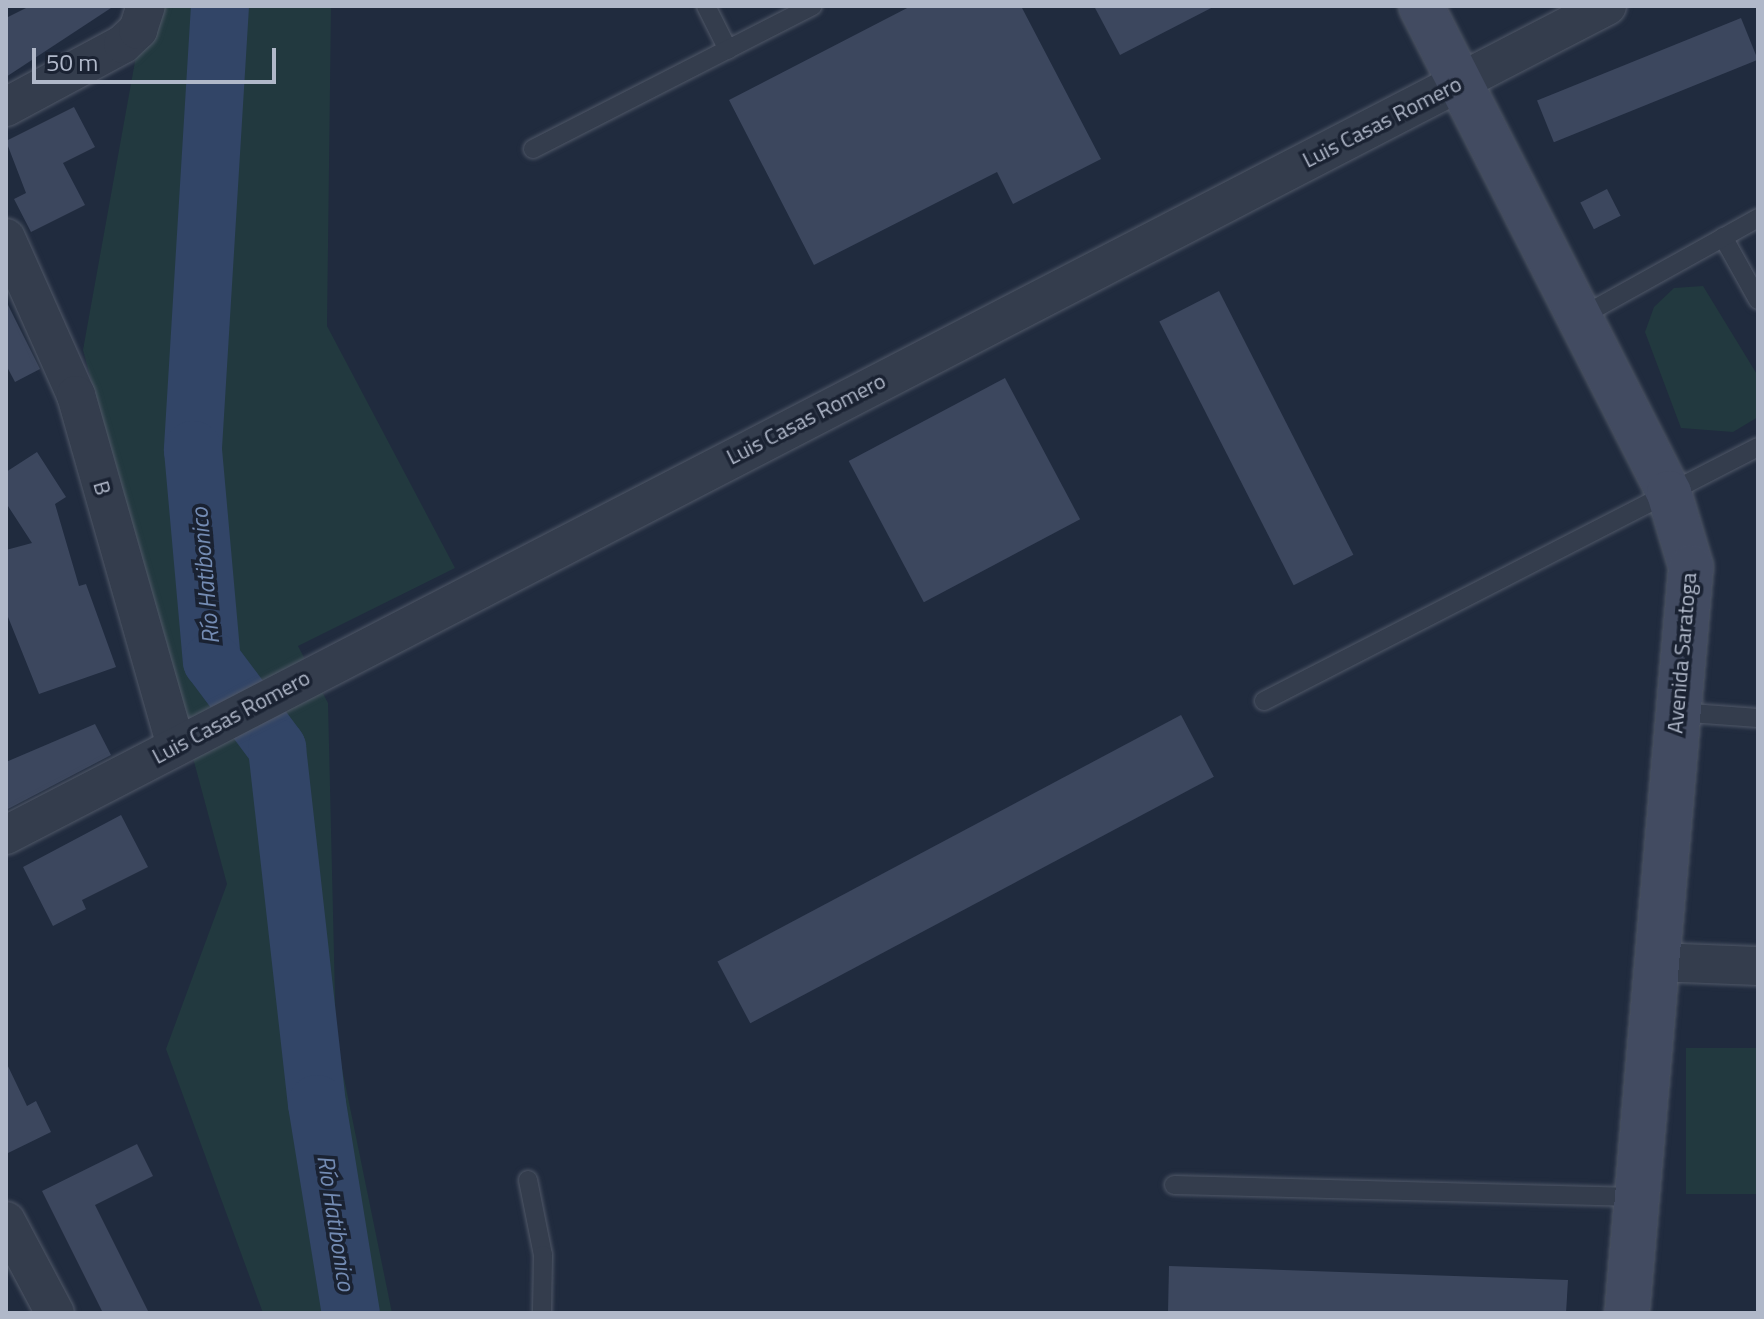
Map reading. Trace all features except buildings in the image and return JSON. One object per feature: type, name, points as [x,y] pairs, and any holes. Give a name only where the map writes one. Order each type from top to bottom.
[{"type":"main road","name":"Avenida Saratoga","points":[[1421,6],[1582,316],[1669,493],[1691,567],[1627,1313]]},
{"type":"street","points":[[6,107],[123,44],[138,30],[146,6]]},
{"type":"street","name":"Luis Casas Romero","points":[[6,835],[1607,6]]},
{"type":"street","name":"B","points":[[6,238],[17,284],[76,395],[176,746]]},
{"type":"street","points":[[1655,962],[1758,966]]},
{"type":"street","points":[[6,1221],[55,1313]]},
{"type":"lane","points":[[706,6],[728,50]]},
{"type":"lane","points":[[533,149],[813,6]]},
{"type":"lane","points":[[1582,316],[1758,218]]},
{"type":"lane","points":[[1723,237],[1758,300]]},
{"type":"lane","points":[[1264,701],[1758,447]]},
{"type":"lane","points":[[1677,712],[1758,718]]},
{"type":"lane","points":[[528,1180],[543,1255],[542,1313]]},
{"type":"lane","points":[[1174,1185],[1636,1197]]},
{"type":"green space","points":[[145,6],[331,6],[327,326],[455,568],[298,646],[328,703],[336,1039],[392,1313],[263,1313],[166,1049],[227,884],[83,350]]},
{"type":"green space","points":[[1703,286],[1758,376],[1758,417],[1733,432],[1681,428],[1645,332],[1654,307],[1674,288]]},
{"type":"green space","points":[[1686,1048],[1758,1048],[1758,1194],[1686,1194]]},
{"type":"waterway","name":"Río Hatibonico","points":[[220,6],[193,450],[212,661],[277,748],[317,1104],[351,1313]]}]
